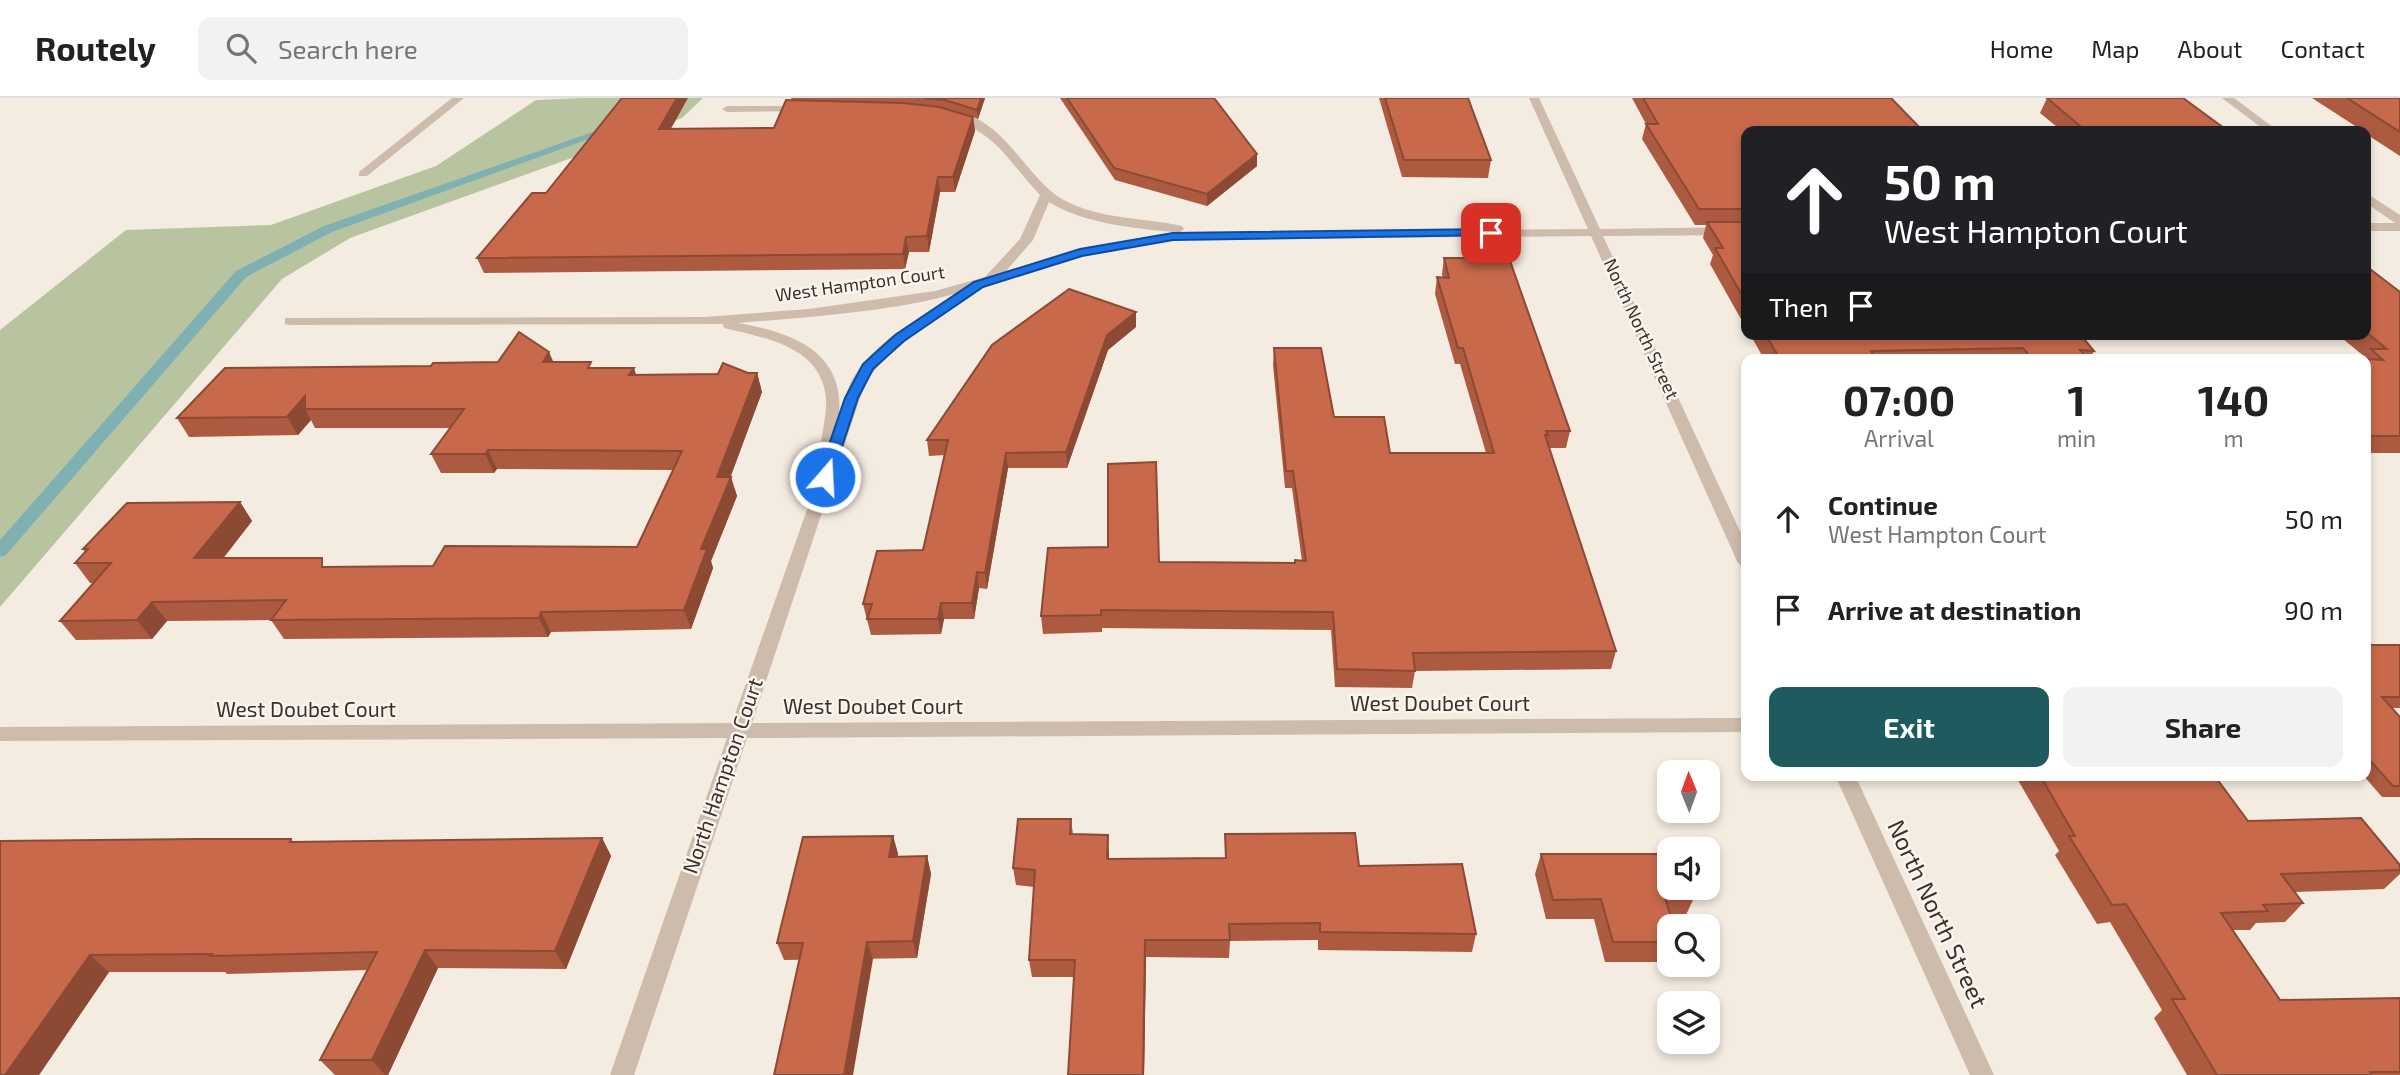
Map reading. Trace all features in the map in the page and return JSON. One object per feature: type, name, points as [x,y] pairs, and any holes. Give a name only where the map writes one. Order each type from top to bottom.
[{"type":"street","points":[[363,174],[459,98]]},
{"type":"street","name":"North North Street","points":[[1534,98],[1741,550]]},
{"type":"street","points":[[2227,98],[2266,126]]},
{"type":"street","points":[[727,108],[814,109]]},
{"type":"street","points":[[946,114],[980,125],[994,133],[1046,194],[1079,210],[1117,221],[1185,230],[1255,234]]},
{"type":"street","name":"North Hampton Court","points":[[622,1075],[852,398],[868,367],[900,338],[1007,264],[1034,231],[1046,194]]},
{"type":"street","points":[[2371,201],[2400,221]]},
{"type":"street","points":[[2371,227],[2400,227]]},
{"type":"street","name":"West Hampton Court","points":[[290,321],[705,321],[878,305],[978,285],[1080,253],[1143,240],[1187,235],[1741,231]]},
{"type":"street","name":"North Hampton Court","points":[[705,321],[745,328],[787,340],[817,360],[825,371],[833,396],[825,477]]},
{"type":"street","name":"West Doubet Court","points":[[0,734],[1741,725]]},
{"type":"street","name":"North North Street","points":[[1848,781],[1982,1075]]},
{"type":"green space","points":[[703,98],[682,118],[350,238],[282,279],[0,607],[0,330],[126,230],[271,225],[436,166],[536,100]]},
{"type":"building","points":[[622,98],[677,98],[659,129],[774,128],[786,100],[903,103],[939,107],[973,117],[953,177],[938,177],[927,236],[906,237],[903,254],[477,258],[532,193],[546,193]]},
{"type":"building","points":[[924,98],[981,98],[977,110],[945,100]]},
{"type":"building","points":[[1067,98],[1214,98],[1257,154],[1207,194],[1114,168]]},
{"type":"building","points":[[1385,98],[1468,98],[1491,160],[1404,160]]},
{"type":"building","points":[[1643,98],[1891,98],[1918,126],[1741,126],[1741,209],[1699,209],[1646,124],[1658,124]]},
{"type":"building","points":[[2047,98],[2183,98],[2221,126],[2080,126]]},
{"type":"building","points":[[2347,98],[2400,98],[2400,132]]},
{"type":"building","points":[[1707,222],[1741,222],[1741,293],[1715,248],[1723,248]]},
{"type":"building","points":[[1444,258],[1509,258],[1570,431],[1546,431],[1548,435],[1545,435],[1616,651],[1413,653],[1415,671],[1337,669],[1333,612],[1101,610],[1101,615],[1041,616],[1048,548],[1108,547],[1108,464],[1156,462],[1159,562],[1306,561],[1293,471],[1286,471],[1274,348],[1321,348],[1334,417],[1384,417],[1390,453],[1494,453],[1463,348],[1458,348],[1437,277],[1449,278]]},
{"type":"building","points":[[2371,270],[2400,292],[2400,436],[2371,436],[2371,359],[2383,360],[2371,349],[2387,349],[2371,336]]},
{"type":"building","points":[[1069,289],[1136,312],[1107,335],[1066,452],[1006,453],[985,573],[977,572],[972,603],[941,603],[938,619],[867,619],[872,604],[863,604],[877,551],[923,550],[948,440],[927,440],[992,345]]},
{"type":"building","points":[[519,332],[549,352],[543,362],[591,362],[588,368],[634,368],[629,375],[718,374],[723,363],[748,373],[757,373],[717,477],[731,477],[701,549],[707,549],[684,610],[541,612],[539,618],[271,620],[286,600],[152,602],[137,620],[60,621],[111,563],[75,563],[88,549],[83,549],[127,503],[240,502],[194,558],[322,558],[322,567],[433,566],[445,546],[637,547],[682,451],[488,450],[485,454],[431,454],[464,409],[305,409],[305,396],[287,417],[177,418],[225,368],[431,366],[433,363],[498,362]]},
{"type":"building","points":[[1769,340],[2085,340],[2094,351],[2080,350],[2084,354],[2028,354],[2023,348],[1871,351],[1873,354],[1777,354]]},
{"type":"building","points":[[2371,645],[2400,645],[2400,697],[2382,697],[2400,717],[2400,786],[2393,786],[2371,762]]},
{"type":"building","points":[[2043,781],[2218,781],[2248,821],[2361,818],[2400,865],[2400,870],[2281,874],[2303,903],[2263,905],[2268,911],[2221,913],[2280,1000],[2400,998],[2400,1072],[2370,1072],[2371,1075],[2217,1075],[2172,999],[2185,999],[2126,904],[2112,905],[2069,836],[2075,836]]},
{"type":"building","points":[[1018,819],[1071,819],[1070,834],[1108,835],[1107,859],[1226,858],[1225,834],[1355,833],[1359,866],[1462,864],[1476,934],[1320,932],[1320,923],[1229,924],[1230,940],[1145,940],[1143,1075],[1068,1075],[1075,960],[1029,960],[1035,870],[1013,868]]},
{"type":"building","points":[[893,836],[889,857],[927,856],[913,941],[867,942],[844,1075],[774,1075],[803,943],[777,943],[803,837]]},
{"type":"building","points":[[602,838],[555,951],[425,950],[372,1060],[320,1060],[377,952],[210,956],[212,954],[90,955],[5,1075],[0,1075],[0,841],[291,839],[290,842]]},
{"type":"building","points":[[1541,854],[1657,854],[1657,900],[1666,900],[1670,914],[1657,914],[1657,942],[1613,942],[1601,899],[1553,900]]},
{"type":"waterway","points":[[0,551],[241,274],[328,229],[611,129]]},
{"type":"route","points":[[825,477],[852,398],[868,367],[900,338],[978,285],[1080,253],[1173,236],[1491,233]]}]
